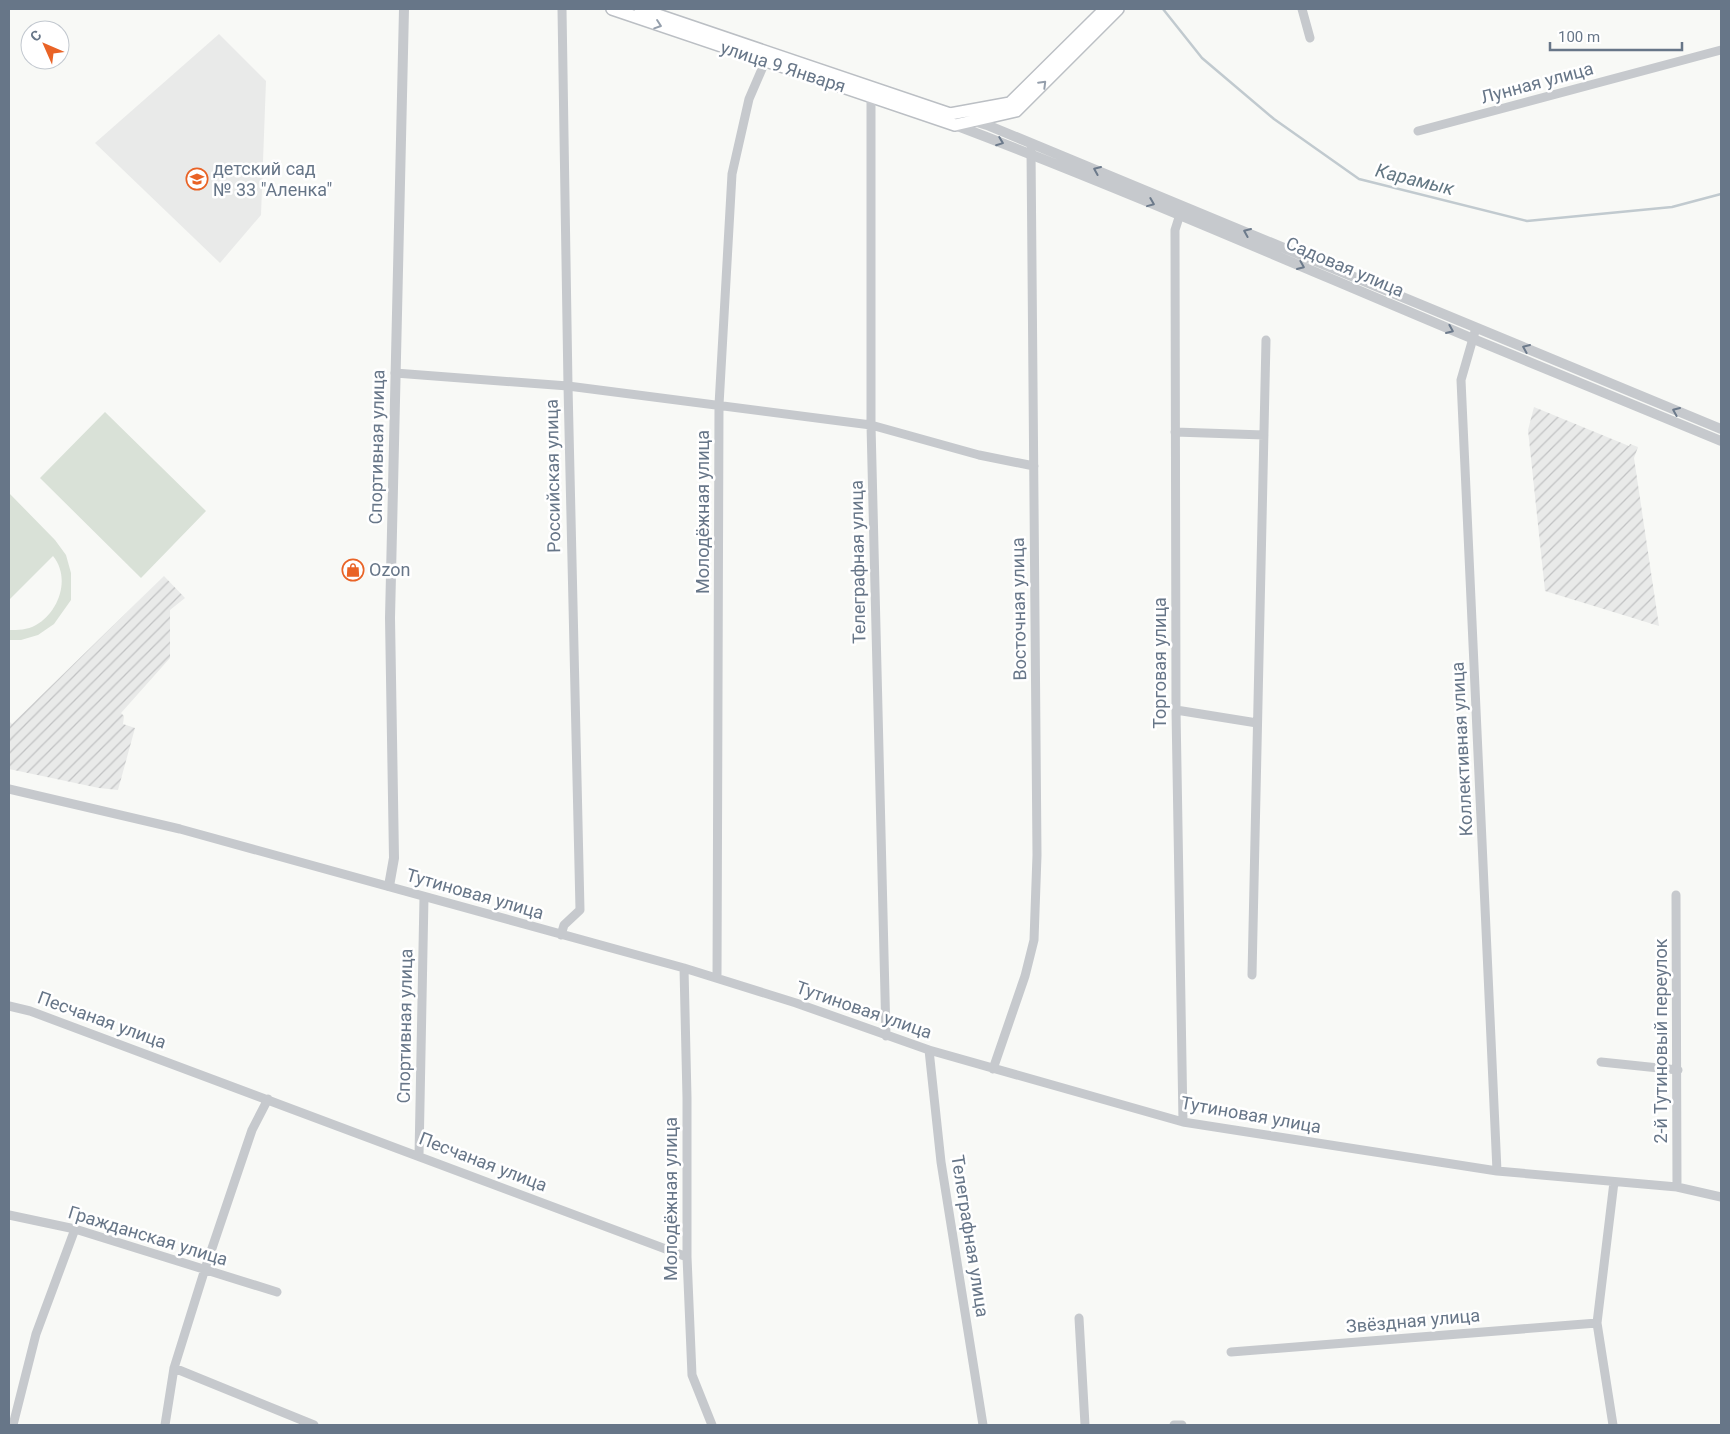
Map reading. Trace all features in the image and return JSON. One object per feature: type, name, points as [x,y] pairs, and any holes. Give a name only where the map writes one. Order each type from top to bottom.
[{"type":"main road","name":"улица 9 Января","points":[[612,9],[767,57],[952,120]]},
{"type":"main road","name":"улица 9 Января","points":[[640,9],[767,57]]},
{"type":"main road","points":[[952,120],[1010,103],[1105,9]]},
{"type":"main road","points":[[952,120],[973,121],[1016,111],[1118,9]]},
{"type":"street","name":"Спортивная улица","points":[[389,886],[394,858],[390,618],[404,9]]},
{"type":"street","name":"Российская улица","points":[[561,935],[564,925],[580,910],[568,386],[562,9]]},
{"type":"street","points":[[1302,9],[1310,38]]},
{"type":"street","name":"Лунная улица","points":[[1418,131],[1721,50]]},
{"type":"street","name":"Молодёжная улица","points":[[717,978],[719,406],[732,174],[749,99],[767,57]]},
{"type":"street","name":"Телеграфная улица","points":[[871,92],[871,425],[886,1036]]},
{"type":"street","name":"Садовая улица","points":[[952,120],[1031,154],[1181,210],[1476,328],[1721,429]]},
{"type":"street","name":"Садовая улица","points":[[973,121],[987,124],[1031,143],[1474,340],[1721,441]]},
{"type":"street","name":"Восточная улица","points":[[993,1070],[1025,976],[1034,940],[1037,855],[1031,143]]},
{"type":"street","name":"Торговая улица","points":[[1181,210],[1175,230],[1175,432],[1176,710],[1183,1122]]},
{"type":"street","name":"Коллективная улица","points":[[1476,328],[1461,380],[1497,1171]]},
{"type":"street","points":[[1252,975],[1266,340]]},
{"type":"street","points":[[395,373],[568,386],[871,425],[979,455],[1034,466]]},
{"type":"street","points":[[1175,432],[1264,435]]},
{"type":"street","points":[[1176,710],[1258,723]]},
{"type":"street","name":"Тутиновая улица","points":[[9,788],[180,829],[684,968],[796,1003],[886,1036],[993,1070],[1183,1122],[1497,1171],[1678,1187],[1721,1197]]},
{"type":"street","name":"2-й Тутиновый переулок","points":[[1676,896],[1678,1187]]},
{"type":"street","name":"Спортивная улица","points":[[419,1156],[424,897]]},
{"type":"street","name":"Молодёжная улица","points":[[684,968],[687,1098],[687,1257],[692,1375],[712,1425]]},
{"type":"street","name":"Песчаная улица","points":[[9,1006],[30,1011],[268,1099],[687,1257]]},
{"type":"street","name":"Телеграфная улица","points":[[929,1050],[941,1162],[983,1425]]},
{"type":"street","points":[[1601,1062],[1678,1070]]},
{"type":"street","points":[[165,1425],[174,1368],[205,1269],[252,1130],[268,1099]]},
{"type":"street","points":[[1614,1182],[1597,1322],[1614,1425]]},
{"type":"street","name":"Гражданская улица","points":[[9,1215],[75,1229],[277,1292]]},
{"type":"street","points":[[13,1425],[36,1334],[75,1229]]},
{"type":"street","points":[[1079,1318],[1085,1425]]},
{"type":"street","name":"Звёздная улица","points":[[1231,1352],[1597,1322]]},
{"type":"street","points":[[174,1368],[314,1425]]},
{"type":"street","points":[[1174,1425],[1182,1425]]},
{"type":"shaded area","name":"детский сад № 33 \"Аленка\"","points":[[219,34],[266,81],[261,215],[220,263],[95,143]]},
{"type":"shaded area","points":[[1534,407],[1629,446],[1630,444],[1638,447],[1634,458],[1659,626],[1545,591],[1528,430]]},
{"type":"shaded area","points":[[105,412],[206,511],[141,578],[40,478]]},
{"type":"shaded area","points":[[9,493],[55,540],[66,555],[71,573],[71,600],[54,624],[38,635],[21,640],[9,640],[9,630],[29,628],[44,619],[56,603],[62,584],[61,574],[53,556],[9,600]]},
{"type":"shaded area","points":[[164,576],[185,598],[170,610],[170,658],[121,713],[124,716],[123,724],[135,728],[118,790],[99,788],[9,769],[9,721],[12,724]]},
{"type":"waterway","name":"Карамык","points":[[1163,9],[1202,58],[1274,119],[1359,179],[1527,221],[1672,207],[1721,194]]},
{"type":"place","name":"детский сад № 33 \"Аленка\"","points":[[197,179]]},
{"type":"place","name":"Ozon","points":[[353,570]]}]
